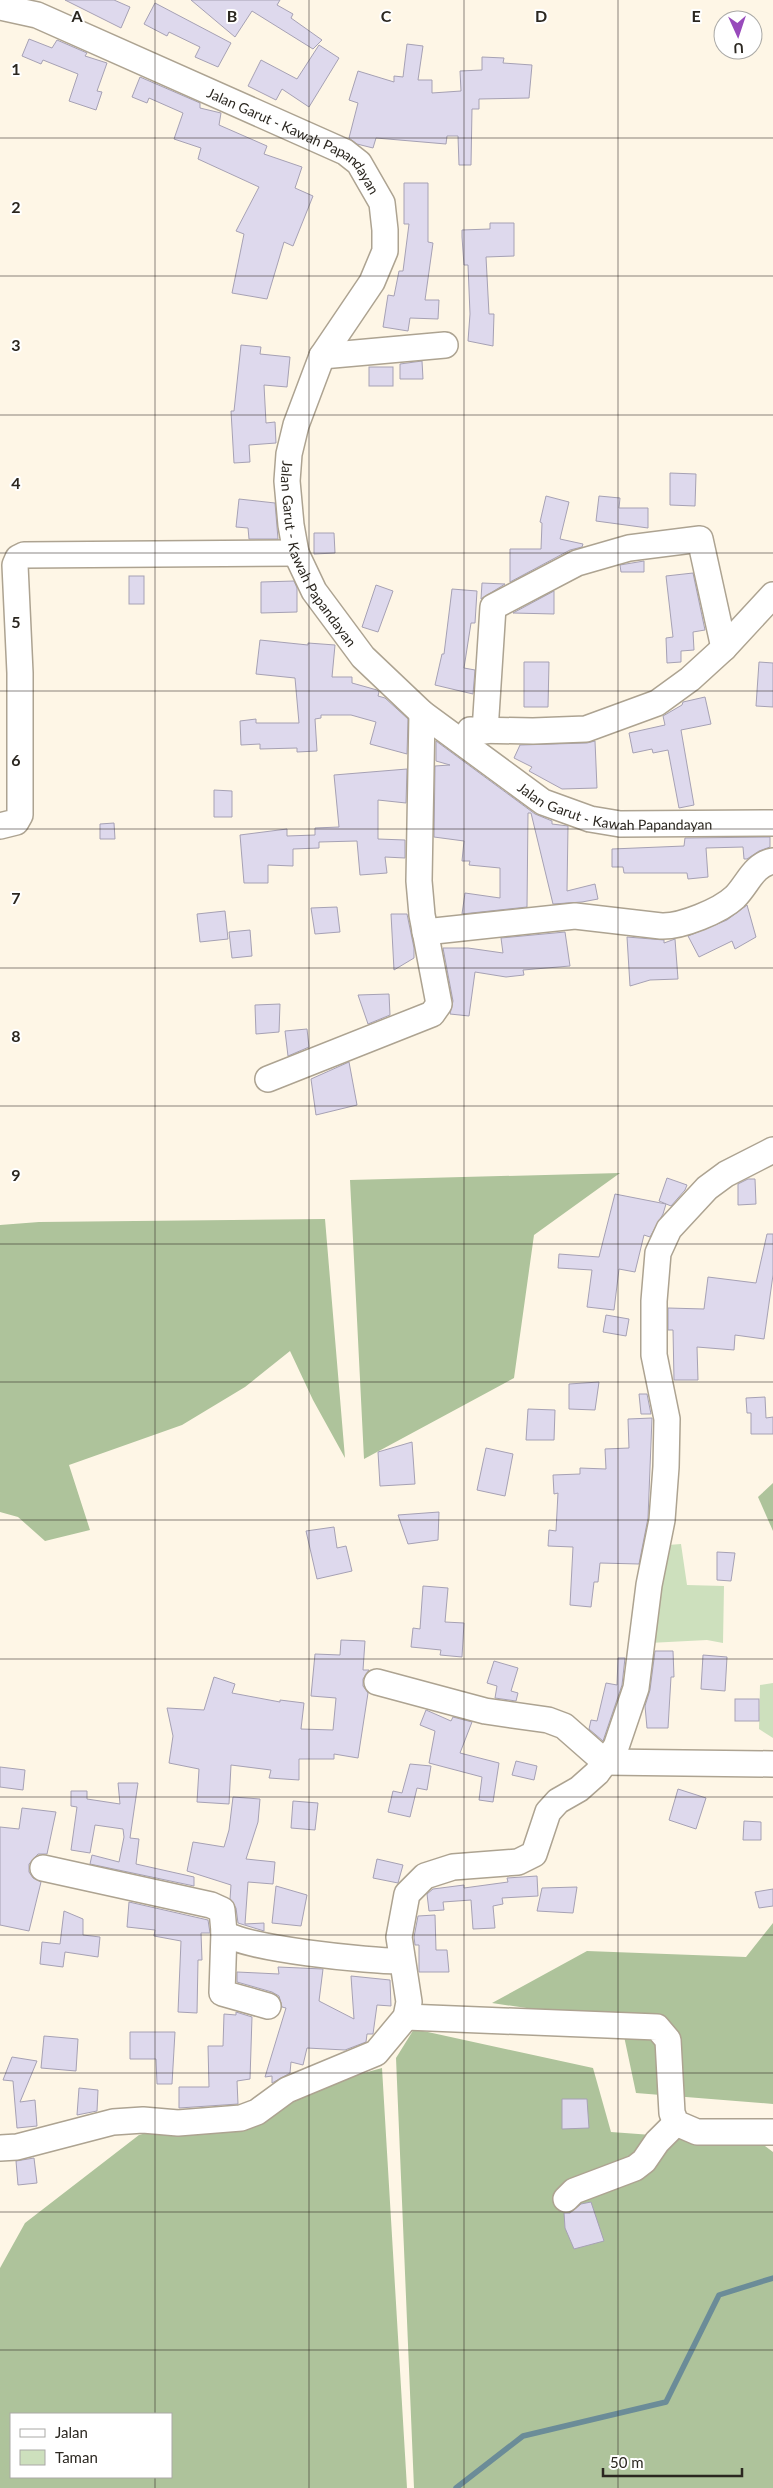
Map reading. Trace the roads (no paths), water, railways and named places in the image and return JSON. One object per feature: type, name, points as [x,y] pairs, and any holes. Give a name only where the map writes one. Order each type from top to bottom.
[{"type":"street","name":"Jalan Garut - Kawah Papandayan","points":[[0,7],[37,15],[344,152],[359,163],[382,203],[385,251],[372,282],[322,356],[296,425],[288,454],[287,481],[296,553],[314,591],[363,657],[431,720],[543,802],[590,819],[620,824],[773,823]]},
{"type":"street","points":[[322,356],[445,345]]},
{"type":"street","points":[[485,731],[493,607],[577,562],[629,548],[700,539],[724,648]]},
{"type":"street","points":[[0,826],[18,820],[20,815],[20,673],[15,565],[18,558],[24,555],[296,553]]},
{"type":"street","points":[[268,1079],[432,1014],[437,1009],[439,1004],[425,932],[419,881],[431,720],[485,731],[586,729],[657,703],[690,679],[724,648],[773,595]]},
{"type":"street","points":[[425,932],[575,916],[674,926],[728,902],[740,891],[755,870],[773,861]]},
{"type":"street","points":[[0,2148],[17,2147],[113,2122],[143,2120],[178,2123],[241,2118],[257,2112],[287,2090],[376,2053],[406,2017],[409,2002],[399,1937],[407,1894],[424,1876],[452,1867],[518,1862],[534,1854],[548,1812],[558,1801],[579,1790],[597,1774],[616,1747],[636,1688],[650,1585],[662,1520],[667,1419],[654,1355],[654,1301],[658,1253],[669,1229],[707,1188],[726,1174],[773,1150]]},
{"type":"street","points":[[377,1682],[480,1710],[548,1720],[564,1726],[605,1762],[773,1764]]},
{"type":"street","points":[[43,1868],[211,1905],[222,1910],[224,1932],[222,1993],[268,2006]]},
{"type":"street","points":[[224,1932],[235,1939],[276,1948],[380,1962],[402,1961]]},
{"type":"street","points":[[406,2017],[657,2028],[664,2033],[668,2040],[672,2113],[676,2123],[697,2132],[773,2132]]},
{"type":"street","points":[[566,2199],[574,2191],[635,2168],[644,2161],[657,2142],[676,2123]]},
{"type":"waterway","points":[[456,2488],[523,2436],[666,2402],[719,2295],[773,2278]]}]
